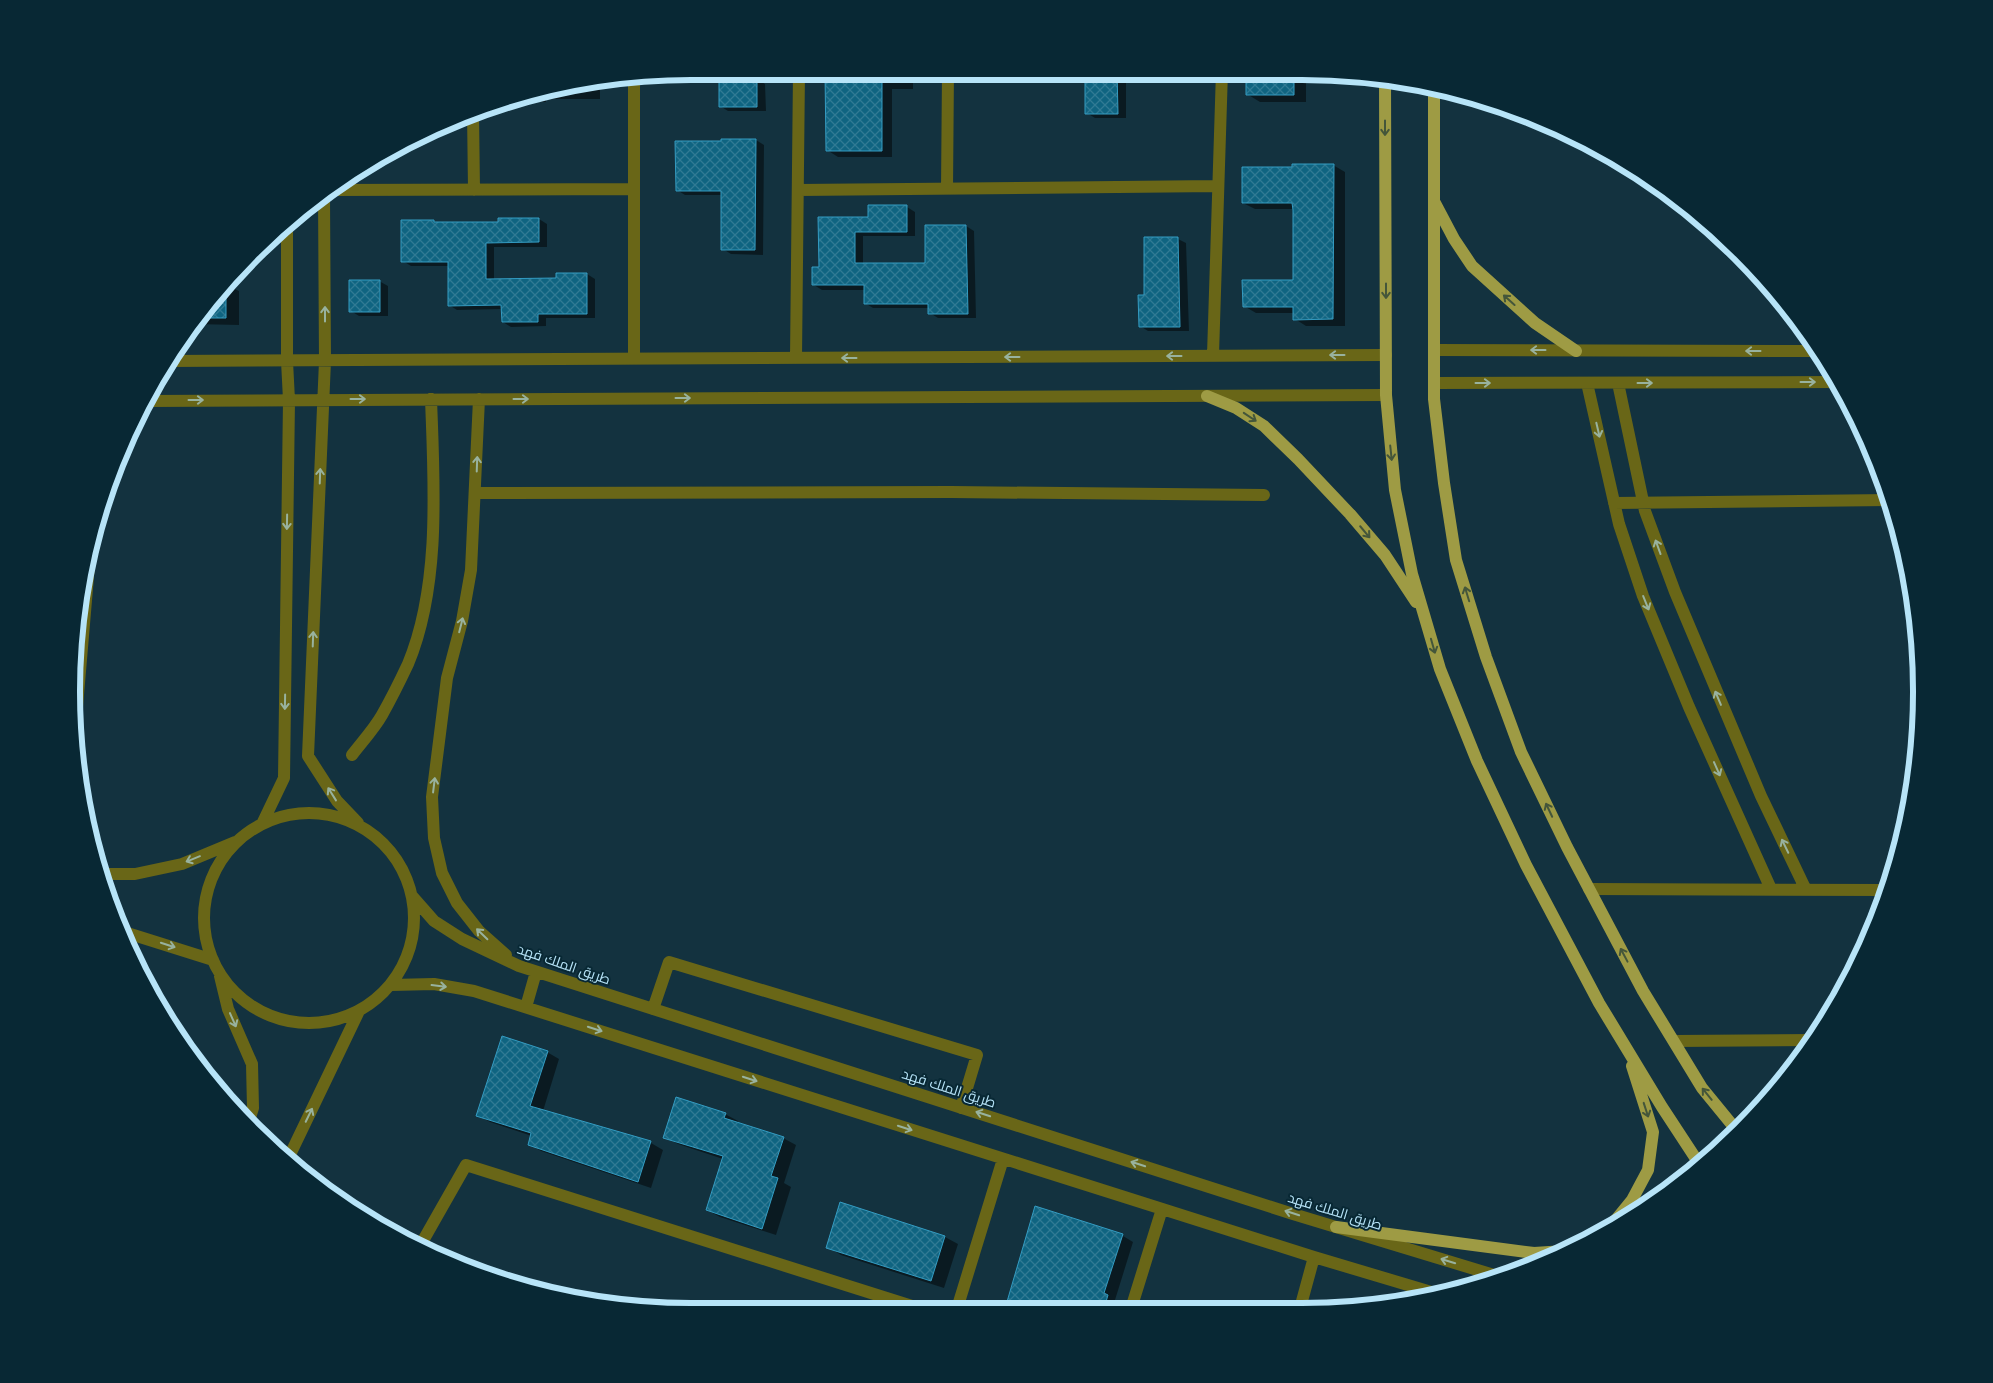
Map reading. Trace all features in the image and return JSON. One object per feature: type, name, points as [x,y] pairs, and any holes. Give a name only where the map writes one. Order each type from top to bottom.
[{"type":"main road","points":[[1385,86],[1386,395],[1395,490],[1412,574],[1440,670],[1477,761],[1526,865],[1599,1003],[1696,1159]]},
{"type":"main road","points":[[1434,95],[1434,399],[1456,560],[1486,657],[1522,752],[1567,847],[1643,991],[1702,1088],[1733,1125]]},
{"type":"main road","points":[[1434,202],[1454,239],[1472,266],[1535,323],[1576,351]]},
{"type":"main road","points":[[1207,396],[1236,408],[1264,426],[1298,458],[1385,555],[1424,614]]},
{"type":"main road","points":[[1623,1211],[1632,1200],[1648,1170],[1653,1132],[1626,1047]]},
{"type":"main road","points":[[1336,1227],[1543,1253]]},
{"type":"street","points":[[796,358],[799,80]]},
{"type":"street","points":[[947,189],[948,80]]},
{"type":"street","points":[[1213,355],[1222,80]]},
{"type":"street","points":[[634,83],[634,359]]},
{"type":"street","points":[[474,120],[474,190]]},
{"type":"street","points":[[798,190],[1218,186]]},
{"type":"street","points":[[342,190],[634,189]]},
{"type":"street","points":[[238,841],[221,861],[210,884],[204,909],[206,935],[213,960],[236,994],[258,1010],[282,1020],[308,1023],[334,1020],[359,1011],[376,1000],[391,985],[403,966],[412,943],[414,920],[412,896],[402,869],[386,847],[365,830],[337,801],[308,756],[324,400],[324,202]]},
{"type":"street","points":[[262,824],[284,778],[289,400],[287,361],[287,233]]},
{"type":"street","points":[[1434,350],[1809,351]]},
{"type":"street","points":[[177,361],[1386,355]]},
{"type":"street","points":[[1587,382],[1619,524],[1643,596],[1689,707],[1771,890]]},
{"type":"street","points":[[1434,383],[1829,382]]},
{"type":"street","points":[[1618,383],[1644,503],[1674,592],[1761,796],[1806,890]]},
{"type":"street","points":[[154,401],[1386,395]]},
{"type":"street","points":[[352,755],[381,717],[408,663],[422,619],[430,567],[434,492],[431,399]]},
{"type":"street","points":[[479,399],[471,570],[462,621],[447,678],[442,714],[432,797],[434,838],[442,873],[457,903],[479,931],[519,966]]},
{"type":"street","points":[[476,493],[951,492],[1264,495]]},
{"type":"street","points":[[1614,503],[1882,500]]},
{"type":"street","points":[[81,662],[85,612]]},
{"type":"street","points":[[108,874],[134,874],[182,864],[238,841],[262,824],[287,815],[314,813],[341,818],[365,830]]},
{"type":"street","points":[[1589,889],[1880,890]]},
{"type":"street","name":"طريق الملك فهد","points":[[412,896],[434,921],[462,938],[519,966],[536,972],[1336,1227],[1489,1274]]},
{"type":"street","points":[[131,934],[213,960]]},
{"type":"street","points":[[653,1009],[669,962],[977,1055],[961,1108]]},
{"type":"street","points":[[526,1007],[536,972]]},
{"type":"street","points":[[220,973],[228,1009],[252,1064],[253,1108],[251,1115]]},
{"type":"street","points":[[391,985],[434,984],[474,991],[1314,1257],[1425,1290]]},
{"type":"street","points":[[291,1153],[359,1011]]},
{"type":"street","points":[[1674,1041],[1804,1040]]},
{"type":"street","points":[[959,1303],[1003,1159]]},
{"type":"street","points":[[423,1241],[466,1166],[902,1303]]},
{"type":"street","points":[[1133,1303],[1162,1209]]},
{"type":"street","points":[[1301,1303],[1314,1257]]},
{"type":"building","points":[[719,80],[757,80],[757,107],[719,107]]},
{"type":"building","points":[[825,80],[882,80],[882,151],[826,151]]},
{"type":"building","points":[[1085,80],[1117,80],[1118,114],[1085,114]]},
{"type":"building","points":[[1246,80],[1294,80],[1294,95],[1246,95]]},
{"type":"building","points":[[721,139],[756,139],[755,250],[721,250],[721,191],[676,191],[675,141],[721,141]]},
{"type":"building","points":[[1292,164],[1334,164],[1333,319],[1293,320],[1293,307],[1243,307],[1242,280],[1293,280],[1293,210],[1292,203],[1242,203],[1242,167],[1292,167]]},
{"type":"building","points":[[868,205],[907,205],[907,232],[855,232],[855,263],[925,263],[925,225],[966,225],[968,314],[928,314],[928,304],[864,304],[864,285],[812,285],[812,267],[819,267],[818,217],[868,217]]},
{"type":"building","points":[[498,218],[539,218],[539,242],[486,243],[486,279],[556,278],[556,273],[587,273],[587,314],[538,314],[538,322],[502,322],[501,305],[448,306],[448,262],[401,262],[401,220],[498,222]]},
{"type":"building","points":[[1144,237],[1178,237],[1180,327],[1139,327],[1138,295],[1144,295]]},
{"type":"building","points":[[349,280],[380,280],[380,312],[349,312]]},
{"type":"building","points":[[226,295],[226,318],[207,318]]},
{"type":"building","points":[[502,1036],[548,1051],[530,1106],[651,1141],[638,1182],[528,1145],[531,1133],[476,1116]]},
{"type":"building","points":[[676,1097],[726,1113],[724,1118],[784,1137],[771,1176],[778,1178],[762,1229],[706,1210],[723,1156],[663,1138]]},
{"type":"building","points":[[840,1202],[945,1236],[931,1281],[826,1248]]},
{"type":"building","points":[[1035,1206],[1123,1234],[1104,1293],[1108,1295],[1106,1303],[1007,1303]]}]
